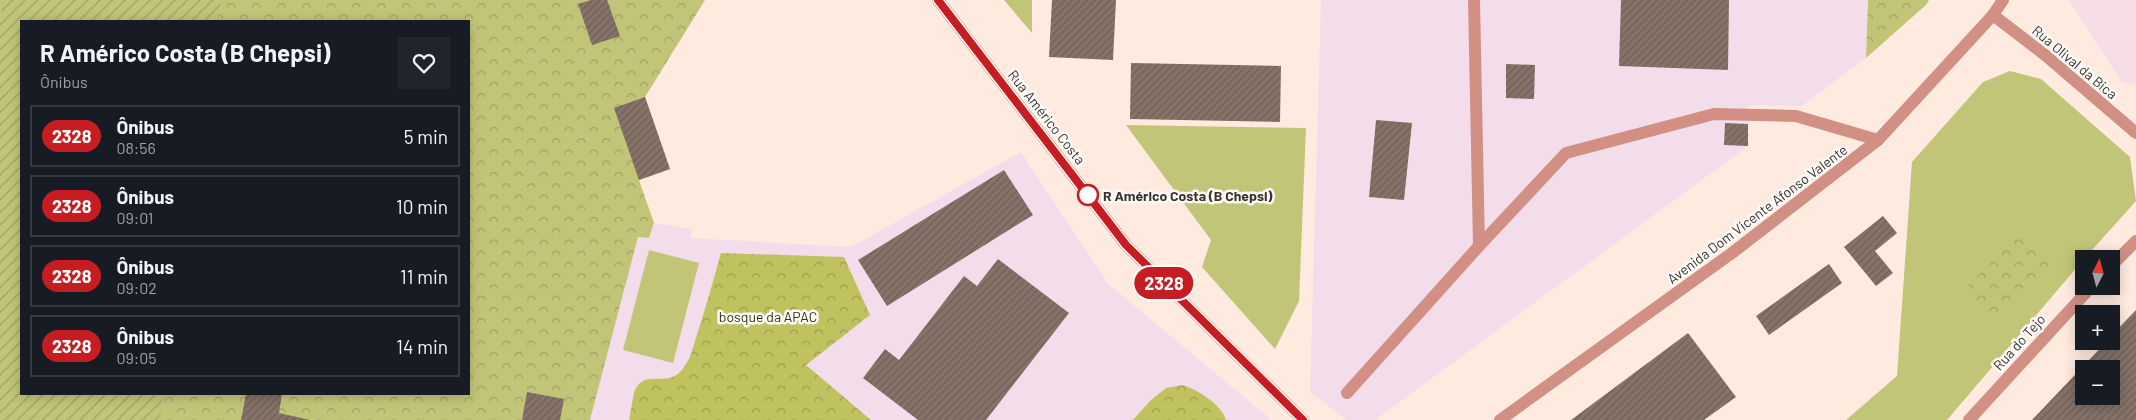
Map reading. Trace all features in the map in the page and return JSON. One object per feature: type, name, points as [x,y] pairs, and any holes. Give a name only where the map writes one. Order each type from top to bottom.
[{"type":"street","name":"Rua Américo Costa","points":[[938,0],[1126,245],[1303,420]]},
{"type":"street","points":[[1474,0],[1479,246]]},
{"type":"street","name":"Avenida Dom Vicente Afonso Valente","points":[[1500,420],[1732,253],[1878,140],[1993,15],[2003,0]]},
{"type":"street","name":"Rua Olival da Bica","points":[[1993,15],[2045,55],[2136,133]]},
{"type":"street","points":[[1347,393],[1479,246],[1566,153],[1714,114],[1796,116],[1878,140]]},
{"type":"street","points":[[2120,257],[2136,241]]},
{"type":"street","name":"Rua do Tejo","points":[[1969,420],[2084,295]]},
{"type":"shaded area","points":[[1321,0],[1868,0],[1866,58],[1802,106],[1749,105],[1748,146],[1375,420],[1347,420],[1310,392]]},
{"type":"shaded area","points":[[2069,0],[2136,0],[2136,85],[2121,81]]},
{"type":"shaded area","points":[[1021,152],[1108,284],[1272,420],[590,420],[638,237],[649,238],[654,223],[692,229],[691,238],[851,247]]},
{"type":"green space","points":[[0,0],[705,0],[645,97],[670,169],[639,180],[654,223],[649,238],[638,237],[590,420],[0,420]]},
{"type":"green space","points":[[3,0],[221,0],[218,20],[20,20],[20,395],[163,395],[160,420],[0,420],[0,20]]},
{"type":"green space","points":[[1004,0],[1032,0],[1032,33]]},
{"type":"green space","points":[[1868,0],[1929,0],[1926,5],[1866,58]]},
{"type":"green space","points":[[2010,71],[2041,79],[2130,157],[2136,201],[2092,250],[2075,250],[2075,270],[1947,420],[1846,420],[1897,376],[1912,162],[1983,82]]},
{"type":"green space","points":[[1126,125],[1306,128],[1299,301],[1275,349],[1202,267],[1211,240]]},
{"type":"green space","points":[[2018,234],[2053,267],[1998,324],[1964,290]]},
{"type":"green space","points":[[649,250],[699,263],[673,363],[623,350]]},
{"type":"green space","name":"bosque da APAC","points":[[721,253],[844,257],[870,315],[806,365],[871,420],[629,420],[634,393],[644,380],[672,377],[679,373],[688,361]]},
{"type":"green space","points":[[1183,385],[1208,398],[1219,408],[1226,420],[1133,420],[1151,400],[1166,388]]},
{"type":"building","points":[[591,0],[607,0],[620,36],[592,45],[578,4]]},
{"type":"building","points":[[1052,0],[1116,0],[1113,60],[1049,57]]},
{"type":"building","points":[[1621,0],[1729,0],[1728,70],[1619,66]]},
{"type":"building","points":[[1131,63],[1281,66],[1280,122],[1130,119]]},
{"type":"building","points":[[1506,64],[1535,65],[1534,99],[1506,98]]},
{"type":"building","points":[[645,97],[670,169],[639,180],[614,108]]},
{"type":"building","points":[[1376,120],[1412,123],[1404,200],[1369,197]]},
{"type":"building","points":[[1725,123],[1748,124],[1748,146],[1724,145]]},
{"type":"building","points":[[1004,170],[1033,215],[887,306],[858,260]]},
{"type":"building","points":[[1883,216],[1897,233],[1875,251],[1893,273],[1876,286],[1844,247]]},
{"type":"building","points":[[998,259],[1069,313],[986,420],[918,420],[863,378],[885,349],[899,360],[964,276],[977,286]]},
{"type":"building","points":[[1829,264],[1842,283],[1769,335],[1756,316]]},
{"type":"building","points":[[2136,310],[2136,420],[2032,420],[2075,375],[2075,405],[2120,405],[2120,360],[2089,360],[2098,350],[2120,350],[2120,327]]},
{"type":"building","points":[[1688,333],[1736,397],[1704,420],[1571,420]]},
{"type":"building","points":[[527,392],[564,399],[560,420],[522,420]]},
{"type":"building","points":[[246,395],[282,395],[279,413],[310,420],[241,420]]},
{"type":"bus line","name":"2328","points":[[938,0],[1126,245],[1303,420]]},
{"type":"place","name":"R Américo Costa (B Chepsi)","points":[[1088,195]]}]
